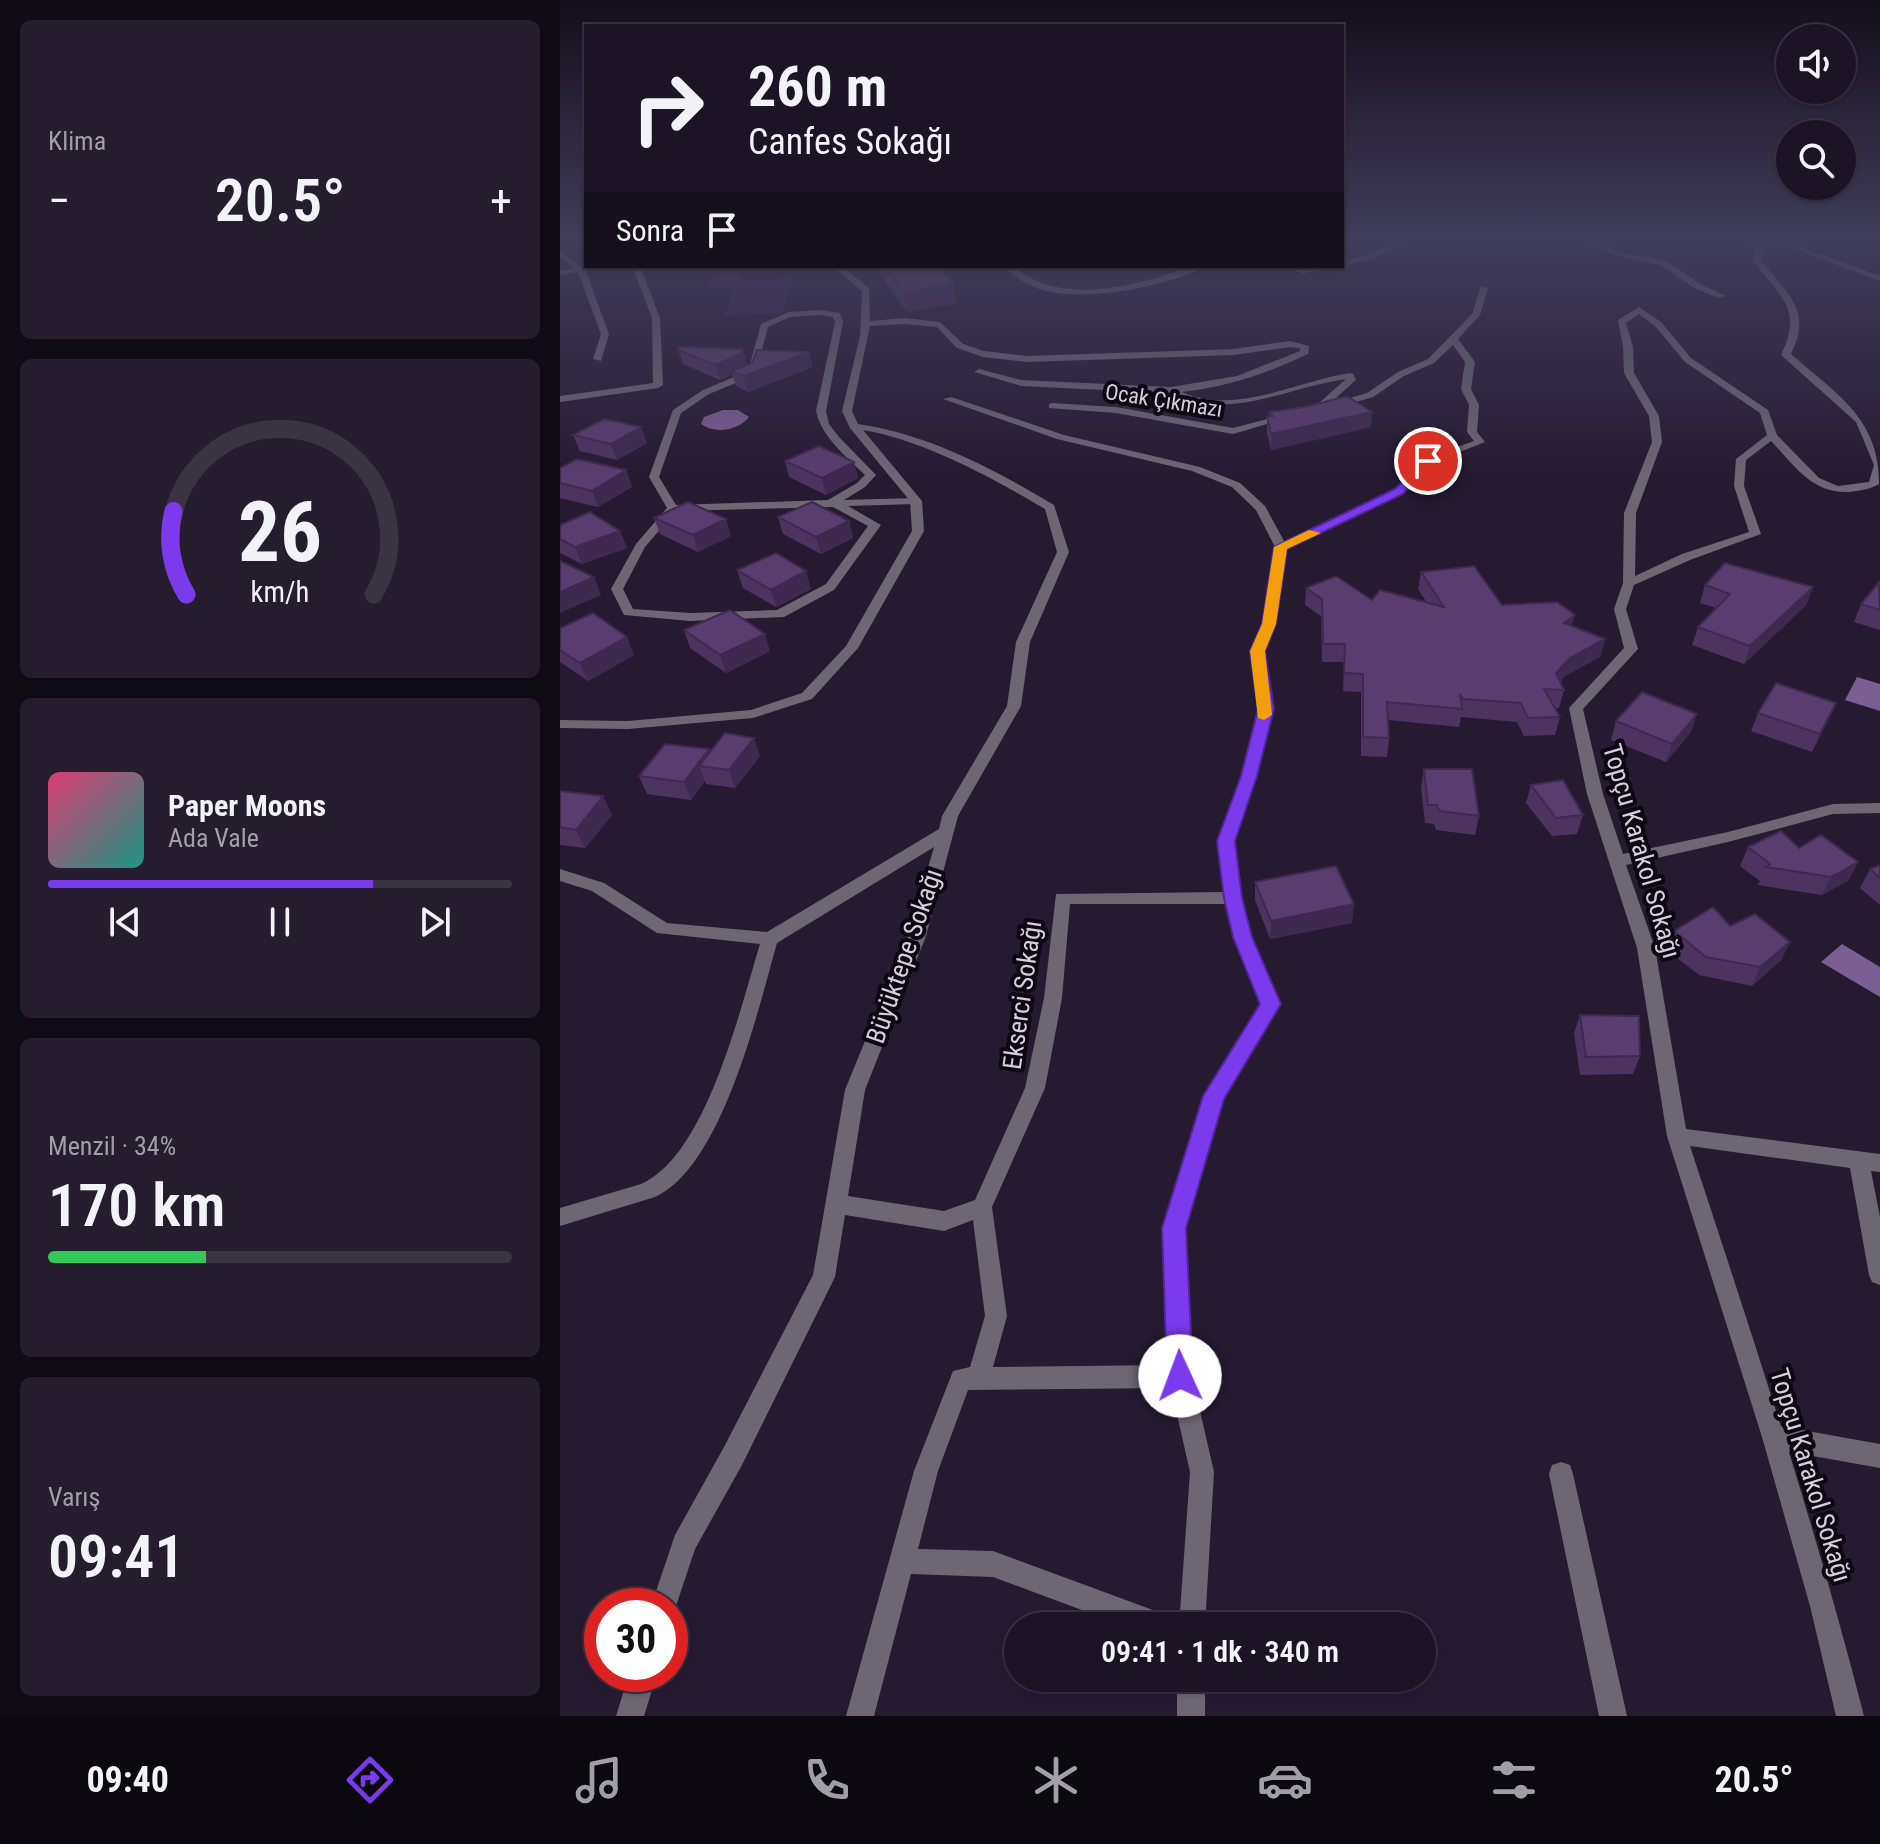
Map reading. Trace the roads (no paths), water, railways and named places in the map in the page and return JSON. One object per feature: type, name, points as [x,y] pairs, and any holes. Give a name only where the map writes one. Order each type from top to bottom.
[{"type":"street","points":[[598,359],[605,334],[599,317]]},
{"type":"street","points":[[560,399],[658,385],[656,317]]},
{"type":"street","points":[[673,508],[654,477],[677,412],[706,392],[752,373],[764,326],[772,320],[791,317]]},
{"type":"street","points":[[832,502],[861,485],[871,475],[824,424],[821,411],[838,317]]},
{"type":"street","points":[[560,724],[628,725],[753,714],[807,696],[851,648],[918,531],[916,501],[854,426],[847,411],[867,317]]},
{"type":"street","name":"Ocak Çıkmazı","points":[[1052,406],[1116,410],[1233,431],[1370,395],[1401,374],[1431,361],[1474,317]]},
{"type":"street","points":[[1628,317],[1621,322],[1628,347],[1629,373],[1654,416],[1657,442],[1630,513],[1629,583],[1686,557],[1755,534],[1739,486],[1741,459],[1772,436]]},
{"type":"street","points":[[1649,317],[1688,360],[1764,412],[1772,436],[1820,487],[1850,491],[1874,484],[1879,465],[1861,421],[1786,355],[1796,330],[1793,317]]},
{"type":"street","points":[[867,324],[904,321],[940,325],[960,346],[983,354],[1027,359],[1234,352],[1290,344],[1304,346],[1305,352],[1261,373],[1220,385],[1171,390],[1021,383],[979,372]]},
{"type":"street","points":[[1281,547],[1399,491],[1428,461],[1480,442],[1472,432],[1474,405],[1466,389],[1470,362],[1453,339]]},
{"type":"street","points":[[1171,390],[1187,400],[1217,404],[1350,376],[1351,380],[1307,412]]},
{"type":"street","points":[[948,399],[1061,437],[1196,469],[1236,485],[1261,508],[1281,547],[1269,624],[1257,651],[1266,709],[1249,776],[1226,841],[1233,898],[1243,937],[1271,1004],[1214,1096],[1174,1228],[1180,1376],[1202,1472],[1193,1612]]},
{"type":"street","name":"Büyüktepe Sokağı","points":[[670,1588],[684,1544],[733,1456],[824,1277],[855,1090],[917,936],[950,816],[1014,706],[1023,642],[1063,552],[1050,507],[993,473],[886,431],[854,426]]},
{"type":"street","points":[[832,502],[875,525],[830,587],[780,614],[690,617],[628,612],[617,589],[640,546],[673,508],[832,502],[916,501]]},
{"type":"street","name":"Topçu Karakol Sokağı","points":[[1629,583],[1620,609],[1631,649],[1576,708],[1595,794],[1646,948],[1677,1136],[1774,1437],[1823,1606],[1850,1716]]},
{"type":"street","points":[[1617,861],[1728,837],[1833,809],[1880,808]]},
{"type":"street","points":[[560,875],[598,887],[663,929],[770,939],[946,832]]},
{"type":"street","name":"Ekserci Sokağı","points":[[982,1207],[1035,1088],[1053,998],[1062,898],[1233,898]]},
{"type":"street","points":[[560,1217],[661,1185],[685,1162],[703,1134],[770,939]]},
{"type":"street","points":[[1677,1136],[1870,1161],[1880,1275]]},
{"type":"street","points":[[836,1204],[944,1221],[982,1207],[996,1316],[978,1379]]},
{"type":"street","points":[[860,1716],[926,1471],[961,1379],[1180,1376]]},
{"type":"street","points":[[1774,1437],[1880,1456]]},
{"type":"street","points":[[1561,1474],[1613,1716]]},
{"type":"street","points":[[902,1561],[993,1564],[1123,1612]]},
{"type":"street","points":[[630,1716],[637,1692]]},
{"type":"street","points":[[1191,1692],[1191,1716]]}]
